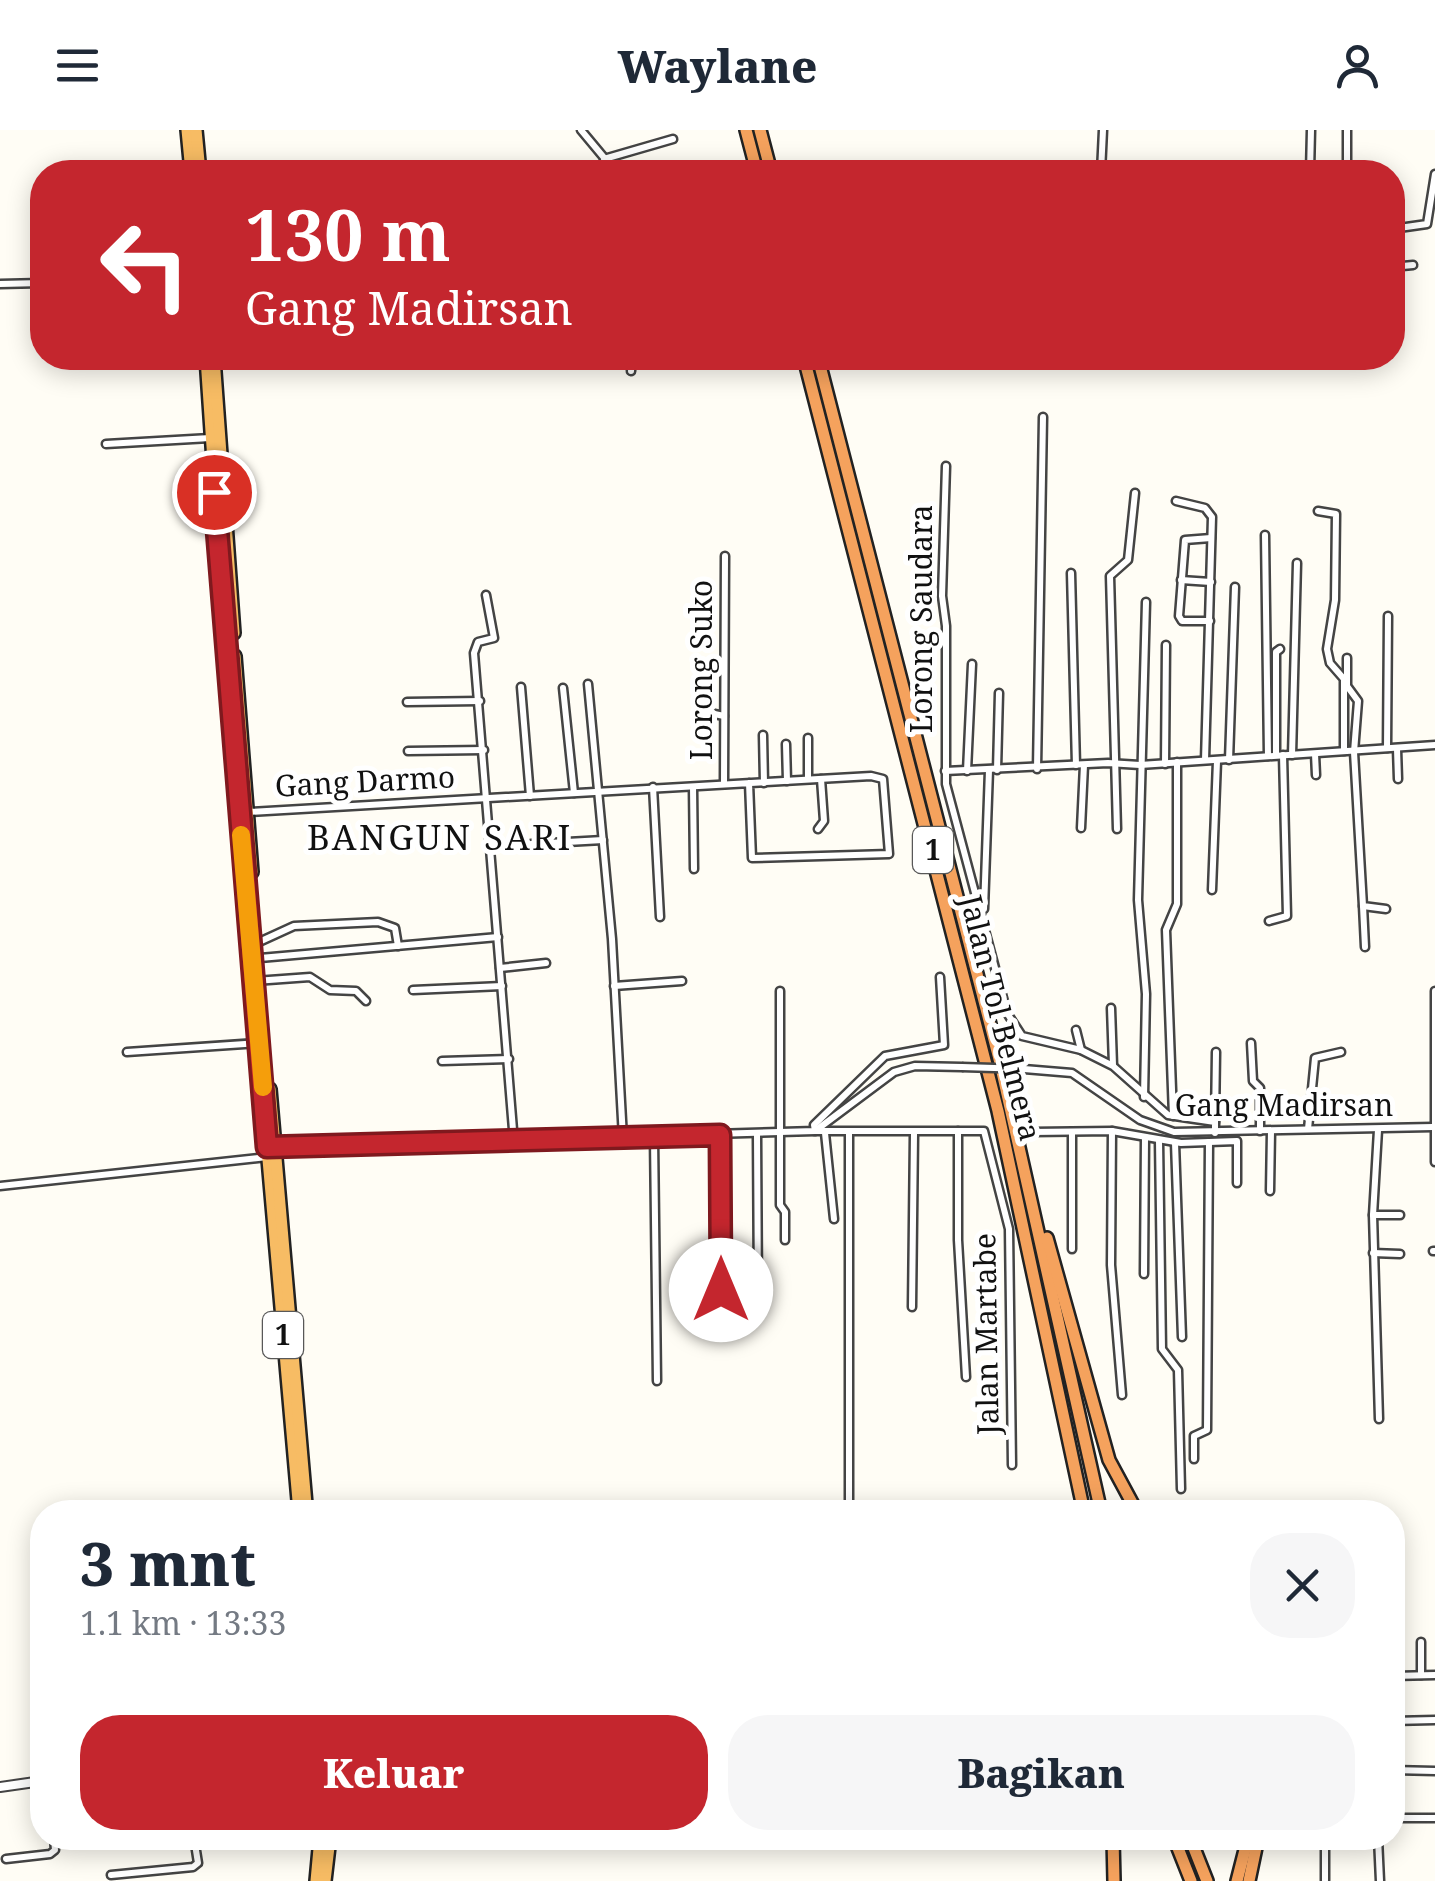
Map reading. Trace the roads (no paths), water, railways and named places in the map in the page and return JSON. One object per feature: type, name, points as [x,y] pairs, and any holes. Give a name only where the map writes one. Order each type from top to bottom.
[{"type":"highway","points":[[186,130],[190,160]]},
{"type":"highway","points":[[196,130],[199,160]]},
{"type":"highway","points":[[746,130],[753,160]]},
{"type":"highway","points":[[760,130],[768,160]]},
{"type":"highway","name":"1","points":[[207,370],[298,1500]]},
{"type":"highway","name":"1","points":[[215,370],[259,942],[259,1043],[306,1500]]},
{"type":"highway","name":"Jalan Tol Belmera","points":[[807,370],[994,1094],[1078,1500]]},
{"type":"highway","name":"Jalan Tol Belmera","points":[[821,370],[1032,1196]]},
{"type":"highway","points":[[1032,1196],[1050,1246],[1109,1460],[1131,1500]]},
{"type":"highway","name":"1","points":[[1032,1196],[1098,1500]]},
{"type":"highway","points":[[316,1881],[319,1850]]},
{"type":"highway","points":[[325,1881],[329,1850]]},
{"type":"highway","points":[[1113,1850],[1114,1881]]},
{"type":"highway","points":[[1179,1850],[1192,1881]]},
{"type":"highway","points":[[1195,1850],[1207,1881]]},
{"type":"highway","points":[[1237,1881],[1245,1850]]},
{"type":"highway","points":[[1250,1881],[1256,1850]]},
{"type":"street","points":[[581,130],[604,158],[673,139]]},
{"type":"street","points":[[1102,160],[1103,130]]},
{"type":"street","points":[[1310,160],[1311,130]]},
{"type":"street","points":[[1347,130],[1347,160]]},
{"type":"street","points":[[1405,227],[1426,224],[1435,174]]},
{"type":"street","points":[[1405,266],[1413,265]]},
{"type":"street","points":[[0,284],[30,283]]},
{"type":"street","points":[[1038,769],[1043,417]]},
{"type":"street","points":[[106,444],[211,438]]},
{"type":"street","name":"Lorong Saudara","points":[[946,466],[942,596],[946,626],[945,772],[1014,1028],[1022,1036],[1081,1050]]},
{"type":"street","points":[[1118,828],[1110,576],[1128,560],[1134,494]]},
{"type":"street","points":[[1176,501],[1210,510],[1205,760]]},
{"type":"street","points":[[1318,511],[1336,514],[1335,600],[1328,649],[1330,663],[1344,679],[1344,751]]},
{"type":"street","points":[[1265,535],[1280,755]]},
{"type":"street","points":[[1210,621],[1180,620],[1184,540],[1211,538]]},
{"type":"street","name":"Lorong Suko","points":[[724,784],[725,556]]},
{"type":"street","points":[[1280,755],[1296,563]]},
{"type":"street","points":[[1072,573],[1082,828]]},
{"type":"street","points":[[1181,580],[1211,582]]},
{"type":"street","points":[[1229,760],[1236,587]]},
{"type":"street","points":[[486,595],[494,638],[475,644],[514,1142]]},
{"type":"street","points":[[1144,1097],[1146,994],[1139,922],[1146,602]]},
{"type":"street","points":[[1387,748],[1388,616]]},
{"type":"street","points":[[1165,764],[1166,644]]},
{"type":"street","points":[[1269,922],[1287,916],[1276,652],[1280,649]]},
{"type":"street","points":[[1347,658],[1347,686],[1358,700],[1354,752],[1365,947]]},
{"type":"street","points":[[968,770],[972,664]]},
{"type":"street","points":[[700,673],[707,715],[724,716]]},
{"type":"street","points":[[588,684],[614,986],[622,1138]]},
{"type":"street","points":[[520,687],[530,796]]},
{"type":"street","points":[[563,688],[574,792]]},
{"type":"street","points":[[984,912],[1000,693]]},
{"type":"street","points":[[406,702],[480,701]]},
{"type":"street","points":[[763,735],[764,783]]},
{"type":"street","points":[[808,738],[808,780]]},
{"type":"street","points":[[786,744],[787,781]]},
{"type":"street","points":[[945,772],[1165,764],[1435,746]]},
{"type":"street","points":[[1397,748],[1398,779]]},
{"type":"street","points":[[408,751],[484,750]]},
{"type":"street","points":[[1315,754],[1316,775]]},
{"type":"street","points":[[1212,890],[1217,761]]},
{"type":"street","points":[[1172,1116],[1166,930],[1177,904],[1177,762]]},
{"type":"street","name":"Gang Darmo","points":[[246,812],[653,786],[883,779],[889,854],[752,858],[749,784]]},
{"type":"street","points":[[818,829],[824,820],[821,780]]},
{"type":"street","points":[[653,786],[660,916]]},
{"type":"street","points":[[693,787],[694,869]]},
{"type":"street","points":[[532,844],[603,840]]},
{"type":"street","points":[[1363,906],[1386,908]]},
{"type":"street","points":[[259,942],[284,927],[378,922],[395,928],[398,946]]},
{"type":"street","points":[[260,958],[498,937]]},
{"type":"street","points":[[500,968],[546,963]]},
{"type":"street","points":[[815,1132],[814,1121],[885,1056],[944,1045],[940,976]]},
{"type":"street","points":[[258,981],[310,977],[330,990],[356,991],[366,1001]]},
{"type":"street","points":[[614,986],[682,981]]},
{"type":"street","points":[[413,990],[502,986]]},
{"type":"street","points":[[1435,991],[1435,1162]]},
{"type":"street","points":[[780,992],[784,1240]]},
{"type":"street","points":[[1111,1008],[1113,1066]]},
{"type":"street","points":[[1076,1030],[1081,1050],[1113,1066],[1144,1097],[1172,1116],[1214,1122]]},
{"type":"street","points":[[127,1052],[259,1043]]},
{"type":"street","points":[[1251,1043],[1253,1081],[1260,1088],[1260,1131]]},
{"type":"street","points":[[1216,1052],[1216,1133]]},
{"type":"street","points":[[1308,1130],[1315,1058],[1341,1052]]},
{"type":"street","points":[[442,1061],[509,1059]]},
{"type":"street","name":"Gang Madirsan","points":[[815,1132],[894,1072],[915,1066],[1072,1072],[1140,1120],[1159,1128],[1236,1137],[1260,1131],[1433,1127]]},
{"type":"street","name":"Jalan Martabe","points":[[958,1131],[981,1129],[985,1134],[1009,1229],[1012,1465]]},
{"type":"street","points":[[1378,1130],[1372,1215],[1378,1420]]},
{"type":"street","points":[[0,1186],[270,1150],[958,1131],[957,1228],[966,1376]]},
{"type":"street","points":[[1112,1131],[1111,1266],[1122,1395]]},
{"type":"street","points":[[1032,1132],[1112,1131],[1175,1143],[1236,1137],[1238,1184]]},
{"type":"street","points":[[1270,1191],[1271,1131]]},
{"type":"street","points":[[1072,1132],[1072,1250]]},
{"type":"street","points":[[825,1133],[834,1219]]},
{"type":"street","points":[[849,1134],[849,1500]]},
{"type":"street","points":[[912,1307],[914,1134]]},
{"type":"street","points":[[720,1135],[722,1329]]},
{"type":"street","points":[[756,1135],[758,1297]]},
{"type":"street","points":[[654,1138],[657,1381]]},
{"type":"street","points":[[1144,1274],[1145,1138]]},
{"type":"street","points":[[1159,1141],[1162,1349],[1178,1370],[1182,1488]]},
{"type":"street","points":[[1194,1460],[1194,1436],[1207,1430],[1208,1142]]},
{"type":"street","points":[[1175,1143],[1182,1338]]},
{"type":"street","points":[[1372,1215],[1400,1216]]},
{"type":"street","points":[[1374,1253],[1400,1254]]},
{"type":"street","points":[[1421,1642],[1421,1676]]},
{"type":"street","points":[[1405,1676],[1435,1675]]},
{"type":"street","points":[[1405,1721],[1435,1720]]},
{"type":"street","points":[[1405,1770],[1435,1770]]},
{"type":"street","points":[[0,1787],[30,1783]]},
{"type":"street","points":[[1405,1818],[1435,1818]]},
{"type":"street","points":[[6,1859],[50,1854],[55,1850]]},
{"type":"street","points":[[111,1875],[193,1868],[198,1864],[196,1850]]},
{"type":"street","points":[[1325,1850],[1325,1880]]},
{"type":"street","points":[[1379,1850],[1380,1881]]},
{"type":"district","name":"BANGUN SARI","points":[[440,838]]}]
